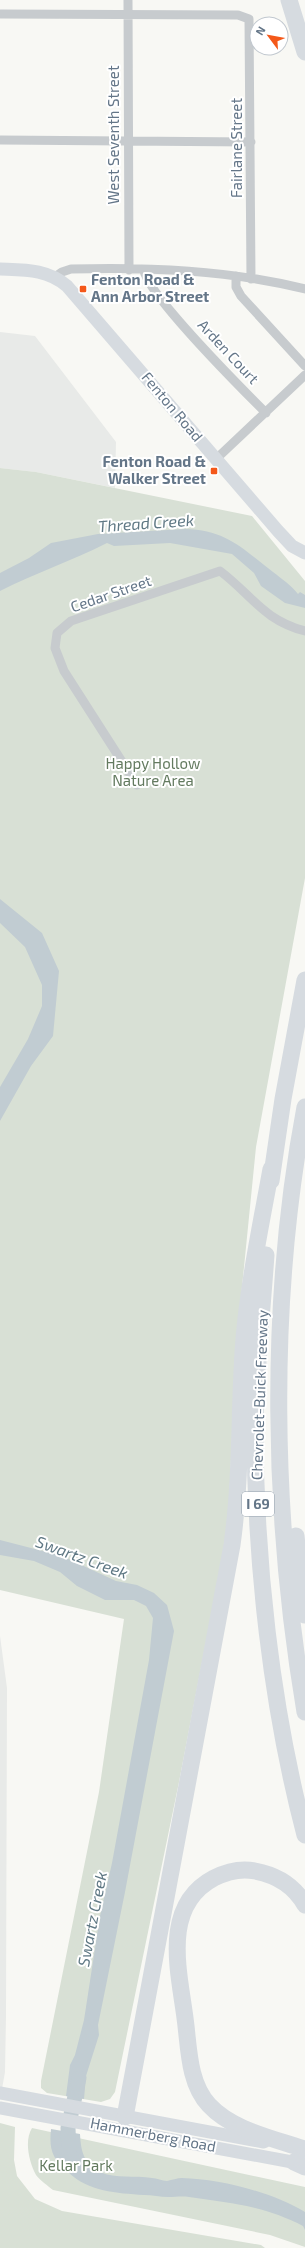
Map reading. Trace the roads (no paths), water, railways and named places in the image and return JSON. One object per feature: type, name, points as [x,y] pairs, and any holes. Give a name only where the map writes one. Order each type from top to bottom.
[{"type":"highway","points":[[288,0],[305,52]]},
{"type":"highway","name":"Chevrolet-Buick Freeway","points":[[305,980],[271,1170],[257,1382],[256,1426],[258,1504],[263,1585],[276,1687],[293,1782],[305,1834]]},
{"type":"highway","name":"Chevrolet-Buick Freeway","points":[[305,1107],[287,1238],[280,1357],[281,1488],[292,1625],[305,1712]]},
{"type":"highway","points":[[125,2117],[232,1545],[238,1491],[241,1394],[247,1302],[271,1170]]},
{"type":"highway","points":[[280,1357],[305,1616]]},
{"type":"highway","points":[[302,2158],[228,2120],[214,2111],[202,2095],[194,2078],[190,2059],[177,1947],[179,1923],[187,1902],[209,1880],[229,1872],[251,1870],[272,1875],[289,1886],[305,1905]]},
{"type":"street","name":"West Seventh Street","points":[[128,0],[129,270]]},
{"type":"street","points":[[0,14],[128,15]]},
{"type":"street","name":"Fairlane Street","points":[[128,15],[238,15],[248,18],[250,25],[251,279]]},
{"type":"street","points":[[0,140],[251,142]]},
{"type":"street","points":[[0,269],[32,270],[56,277],[62,272],[71,269],[203,271],[305,289]]},
{"type":"street","name":"Arden Court","points":[[144,270],[153,289],[171,311],[266,414]]},
{"type":"street","points":[[236,276],[236,287],[241,296],[305,366]]},
{"type":"street","name":"Fenton Road","points":[[56,277],[83,303],[283,537],[305,553]]},
{"type":"street","points":[[216,459],[266,414],[305,375]]},
{"type":"street","name":"Cedar Street","points":[[137,785],[64,671],[55,648],[57,633],[71,621],[220,571],[261,610],[283,624],[305,631]]},
{"type":"street","name":"Hammerberg Road","points":[[0,2093],[125,2117],[302,2158]]},
{"type":"street","name":"Hammerberg Road","points":[[0,2108],[136,2133],[302,2158]]},
{"type":"street","points":[[125,2117],[128,2126],[136,2133]]},
{"type":"waterway","name":"Swartz Creek","points":[[69,2153],[68,2128],[79,2078]]},
{"type":"place","name":"Fenton Road & Ann Arbor Street","points":[[83,289]]},
{"type":"place","name":"Fenton Road & Walker Street","points":[[214,471]]},
{"type":"water label","name":"Thread Creek","points":[[146,523]]},
{"type":"park label","name":"Happy Hollow Nature Area","points":[[153,772]]},
{"type":"park label","name":"Kellar Park","points":[[76,2166]]}]
